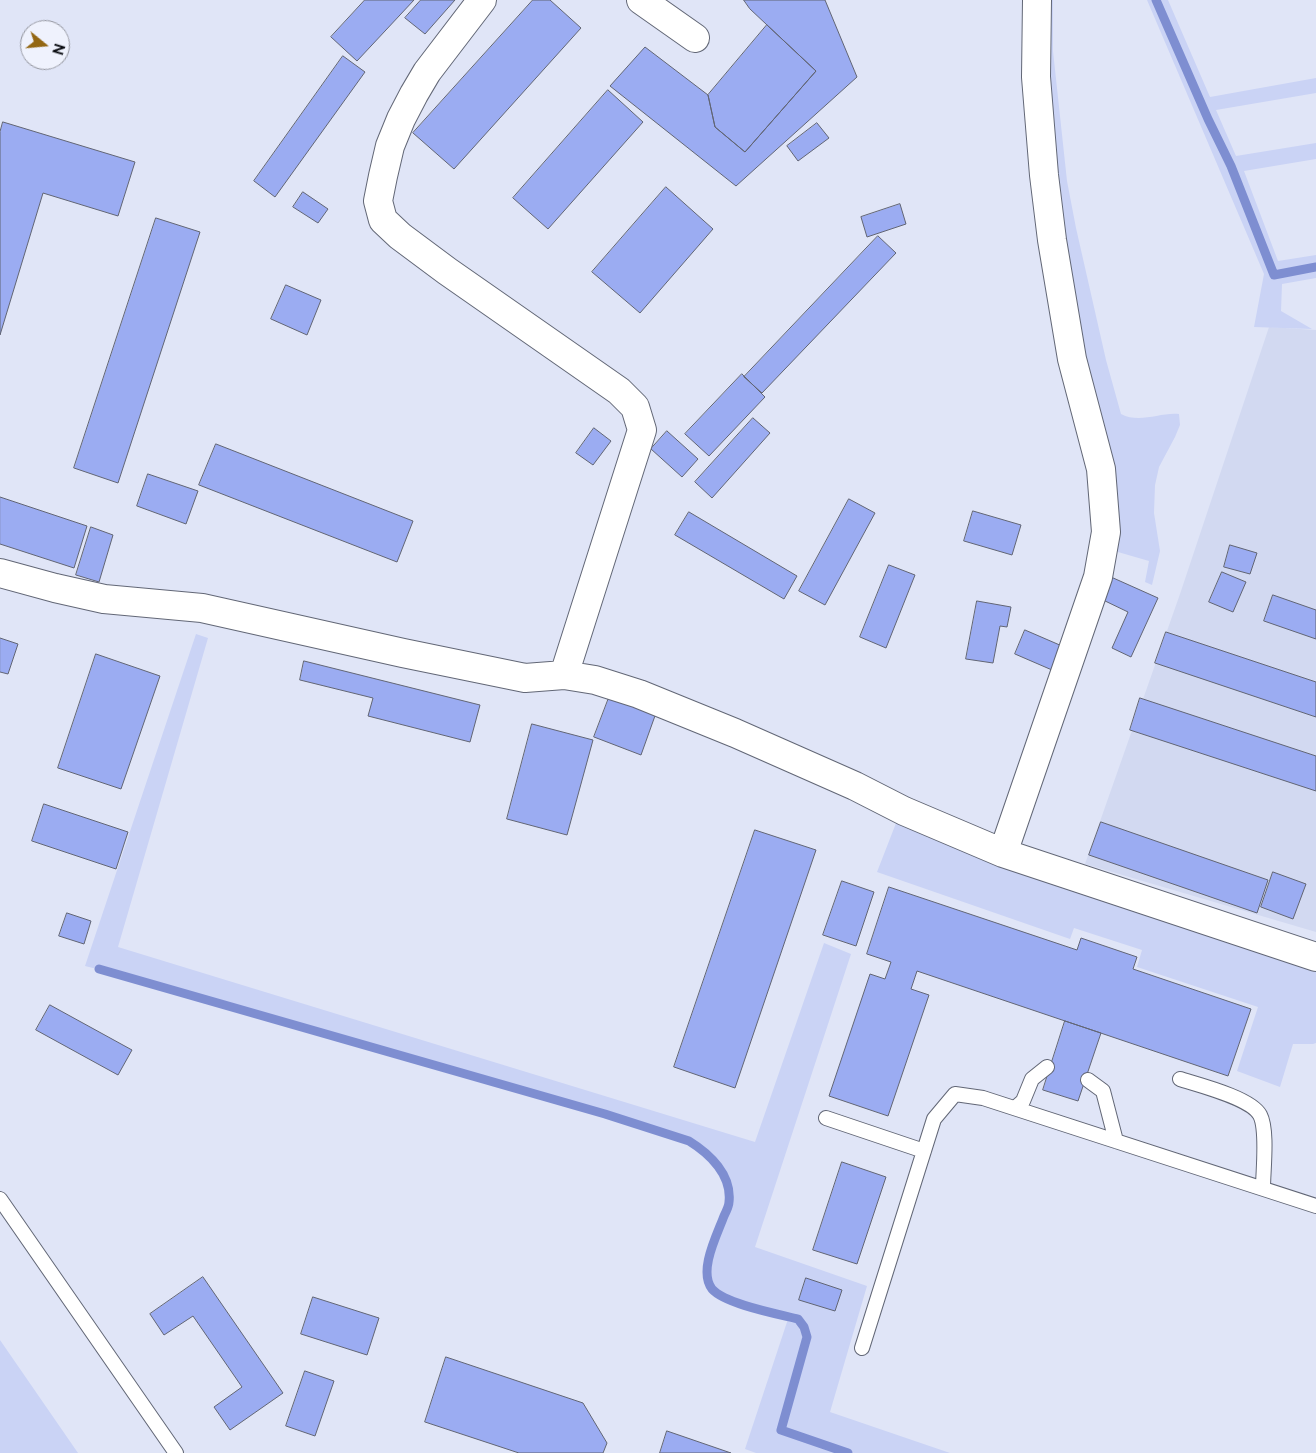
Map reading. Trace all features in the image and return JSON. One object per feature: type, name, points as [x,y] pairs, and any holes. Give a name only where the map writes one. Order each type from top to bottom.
[{"type":"street","points":[[482,0],[427,72],[414,94],[390,146],[378,201],[382,220],[400,236],[619,391],[635,408],[642,430],[564,675]]},
{"type":"street","points":[[641,0],[695,38]]},
{"type":"street","points":[[1003,853],[1098,577],[1106,532],[1102,470],[1072,359],[1050,222],[1036,76],[1037,0]]},
{"type":"street","points":[[0,573],[104,599],[202,608],[525,678],[564,675],[595,680],[638,694],[735,732],[855,786],[904,811],[1003,853],[1316,957]]},
{"type":"lane","points":[[1015,1108],[1023,1101],[1032,1080],[1048,1067]]},
{"type":"lane","points":[[1180,1079],[1240,1099],[1252,1106],[1260,1115],[1263,1125],[1264,1143],[1263,1188]]},
{"type":"lane","points":[[1088,1080],[1103,1091],[1116,1141]]},
{"type":"lane","points":[[862,1348],[934,1119],[955,1094],[983,1098],[1316,1206]]},
{"type":"lane","points":[[826,1118],[924,1150]]},
{"type":"lane","points":[[0,1199],[176,1453]]},
{"type":"shaded area","points":[[1048,0],[1053,0],[1053,51],[1067,181],[1106,360],[1121,414],[1128,417],[1143,418],[1179,414],[1180,425],[1159,467],[1155,485],[1154,513],[1160,551],[1152,585],[1145,582],[1149,561],[1111,550],[1066,278],[1048,143]]},
{"type":"shaded area","points":[[1147,0],[1154,0],[1228,167],[1272,277],[1316,270],[1316,278],[1282,284],[1281,311],[1312,329],[1254,327],[1264,274]]},
{"type":"shaded area","points":[[1158,0],[1168,0],[1210,97],[1316,78],[1316,93],[1216,110],[1236,156],[1316,143],[1316,159],[1244,171],[1278,261],[1316,255],[1316,264],[1275,272],[1232,164]]},
{"type":"shaded area","points":[[1269,327],[1316,330],[1316,932],[1085,864],[1180,594]]},
{"type":"shaded area","points":[[196,634],[208,638],[118,947],[755,1142],[824,943],[851,954],[755,1247],[867,1286],[830,1412],[950,1453],[854,1453],[783,1429],[810,1337],[805,1323],[799,1317],[742,1302],[731,1298],[714,1287],[709,1275],[710,1262],[731,1207],[732,1192],[720,1165],[690,1139],[605,1112],[100,967],[85,966]]},
{"type":"shaded area","points":[[898,818],[1316,964],[1316,1043],[1293,1044],[1280,1087],[1237,1071],[1258,1007],[1137,967],[1142,950],[1074,928],[1070,939],[877,872]]},
{"type":"shaded area","points":[[788,1319],[800,1325],[805,1337],[778,1432],[840,1453],[756,1453],[745,1449]]},
{"type":"shaded area","points":[[0,1340],[78,1453],[0,1453]]},
{"type":"building","points":[[365,0],[414,0],[357,61],[331,37]]},
{"type":"building","points":[[421,0],[455,0],[425,34],[405,18]]},
{"type":"building","points":[[533,0],[550,0],[581,28],[454,169],[413,133]]},
{"type":"building","points":[[744,0],[825,0],[857,77],[736,186],[610,86],[645,47],[708,95],[715,127],[745,152],[816,71],[750,9]]},
{"type":"building","points":[[767,25],[816,71],[745,152],[715,127],[708,95]]},
{"type":"building","points":[[343,56],[365,72],[275,197],[254,181]]},
{"type":"building","points":[[608,90],[643,122],[548,229],[513,198]]},
{"type":"building","points":[[3,122],[135,162],[118,216],[43,193],[0,335],[0,132]]},
{"type":"building","points":[[817,123],[829,138],[798,161],[787,146]]},
{"type":"building","points":[[666,187],[713,229],[640,313],[592,272]]},
{"type":"building","points":[[303,192],[328,209],[318,223],[293,207]]},
{"type":"building","points":[[900,204],[906,224],[867,237],[861,217]]},
{"type":"building","points":[[156,218],[200,232],[118,483],[74,468]]},
{"type":"building","points":[[878,236],[896,253],[762,393],[744,377]]},
{"type":"building","points":[[286,285],[321,300],[307,335],[271,319]]},
{"type":"building","points":[[742,374],[765,397],[709,456],[685,434]]},
{"type":"building","points":[[753,418],[770,433],[712,498],[695,482]]},
{"type":"building","points":[[594,428],[611,441],[593,465],[576,453]]},
{"type":"building","points":[[667,431],[698,459],[682,477],[651,449]]},
{"type":"building","points":[[216,444],[413,521],[397,562],[199,485]]},
{"type":"building","points":[[148,474],[198,491],[186,524],[137,506]]},
{"type":"building","points":[[0,497],[87,526],[74,568],[0,544]]},
{"type":"building","points":[[849,499],[875,513],[825,605],[799,591]]},
{"type":"building","points":[[973,511],[1021,525],[1012,555],[964,541]]},
{"type":"building","points":[[689,512],[797,576],[784,599],[675,535]]},
{"type":"building","points":[[91,527],[113,535],[99,582],[76,575]]},
{"type":"building","points":[[1230,545],[1257,553],[1250,574],[1224,567]]},
{"type":"building","points":[[889,565],[915,575],[886,648],[860,637]]},
{"type":"building","points":[[1222,572],[1246,582],[1233,612],[1209,602]]},
{"type":"building","points":[[1111,577],[1158,598],[1131,657],[1112,648],[1128,612],[1101,599]]},
{"type":"building","points":[[1273,595],[1316,610],[1316,639],[1264,621]]},
{"type":"building","points":[[977,601],[1011,607],[1007,627],[1000,626],[993,663],[966,659]]},
{"type":"building","points":[[1025,630],[1062,646],[1052,670],[1015,654]]},
{"type":"building","points":[[1166,632],[1316,682],[1316,717],[1155,663]]},
{"type":"building","points":[[0,638],[18,644],[8,674],[0,672]]},
{"type":"building","points":[[96,654],[160,676],[121,789],[58,768]]},
{"type":"building","points":[[304,661],[480,705],[470,742],[368,716],[373,698],[300,680]]},
{"type":"building","points":[[610,695],[656,713],[641,755],[594,737]]},
{"type":"building","points":[[1140,698],[1316,756],[1316,791],[1130,730]]},
{"type":"building","points":[[532,724],[593,740],[567,835],[507,819]]},
{"type":"building","points":[[44,804],[128,832],[116,869],[32,841]]},
{"type":"building","points":[[1101,822],[1268,880],[1257,913],[1089,855]]},
{"type":"building","points":[[755,830],[816,850],[735,1088],[674,1067]]},
{"type":"building","points":[[1273,872],[1306,884],[1293,919],[1261,907]]},
{"type":"building","points":[[842,881],[874,892],[856,946],[823,935]]},
{"type":"building","points":[[889,887],[1077,950],[1081,938],[1137,957],[1133,969],[1251,1009],[1228,1076],[917,971],[911,989],[929,995],[888,1116],[829,1096],[870,974],[885,979],[891,962],[867,954]]},
{"type":"building","points":[[67,913],[91,921],[84,944],[59,936]]},
{"type":"building","points":[[50,1005],[132,1050],[118,1075],[36,1030]]},
{"type":"building","points":[[1065,1021],[1101,1033],[1078,1101],[1043,1090]]},
{"type":"building","points":[[842,1162],[886,1177],[857,1264],[813,1250]]},
{"type":"building","points":[[203,1277],[283,1393],[230,1430],[214,1407],[242,1387],[193,1316],[164,1335],[150,1314]]},
{"type":"building","points":[[806,1278],[842,1290],[835,1311],[799,1300]]},
{"type":"building","points":[[313,1297],[379,1318],[367,1355],[301,1334]]},
{"type":"building","points":[[446,1357],[583,1403],[607,1443],[603,1453],[519,1453],[425,1422]]},
{"type":"building","points":[[305,1371],[334,1381],[315,1436],[286,1426]]},
{"type":"building","points":[[667,1431],[731,1453],[660,1453]]},
{"type":"waterway","points":[[1156,0],[1208,119],[1231,166],[1274,275],[1316,267]]},
{"type":"waterway","points":[[99,969],[605,1114],[689,1141],[705,1152],[718,1166],[727,1183],[729,1192],[728,1205],[713,1243],[708,1263],[708,1281],[712,1289],[740,1304],[798,1319],[804,1327],[807,1337],[781,1430],[848,1453]]}]
